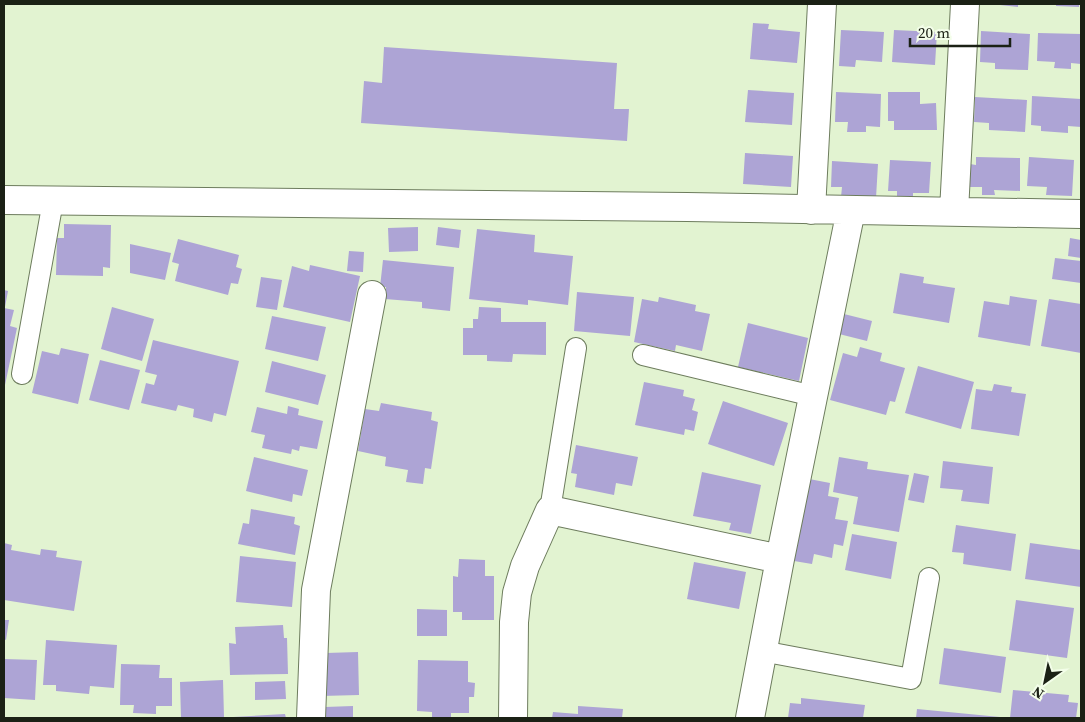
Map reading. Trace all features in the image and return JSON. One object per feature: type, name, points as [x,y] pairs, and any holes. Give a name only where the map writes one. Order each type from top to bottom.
[{"type":"street","points":[[811,210],[822,4]]},
{"type":"street","points":[[954,211],[965,4]]},
{"type":"street","points":[[4,200],[678,207],[1081,214]]},
{"type":"street","points":[[750,718],[780,559],[851,210]]},
{"type":"street","points":[[311,718],[316,590],[372,295]]},
{"type":"street","points":[[513,718],[514,622],[517,592],[524,566],[550,510],[780,559]]},
{"type":"lane","points":[[22,374],[53,201]]},
{"type":"lane","points":[[550,510],[576,348]]},
{"type":"lane","points":[[643,355],[813,396]]},
{"type":"lane","points":[[762,651],[910,679],[930,578]]},
{"type":"building","points":[[1018,4],[1018,7],[1000,5]]},
{"type":"building","points":[[1056,4],[1079,4],[1079,7],[1056,6]]},
{"type":"building","points":[[753,23],[769,24],[768,29],[800,32],[797,63],[750,59]]},
{"type":"building","points":[[841,30],[884,32],[882,62],[856,60],[855,67],[839,66]]},
{"type":"building","points":[[894,30],[937,32],[935,65],[892,62]]},
{"type":"building","points":[[981,31],[1030,34],[1028,70],[995,69],[995,63],[980,62]]},
{"type":"building","points":[[1038,33],[1081,34],[1081,64],[1071,63],[1071,69],[1054,68],[1055,62],[1037,61]]},
{"type":"building","points":[[384,47],[617,63],[614,109],[629,109],[627,141],[361,123],[364,81],[382,83]]},
{"type":"building","points":[[748,90],[794,93],[792,125],[745,122]]},
{"type":"building","points":[[836,92],[881,94],[880,127],[866,126],[866,132],[847,132],[848,122],[835,122]]},
{"type":"building","points":[[888,92],[920,92],[920,104],[936,103],[937,130],[894,130],[894,121],[888,121]]},
{"type":"building","points":[[1032,96],[1081,99],[1081,127],[1068,126],[1068,133],[1041,131],[1041,126],[1031,125]]},
{"type":"building","points":[[975,97],[1027,100],[1025,132],[989,130],[989,123],[974,122]]},
{"type":"building","points":[[745,153],[793,156],[791,187],[743,184]]},
{"type":"building","points":[[976,157],[1020,158],[1020,191],[994,190],[995,195],[982,195],[982,187],[970,187],[970,164],[976,165]]},
{"type":"building","points":[[1029,157],[1074,160],[1072,196],[1046,195],[1047,187],[1027,186]]},
{"type":"building","points":[[890,160],[931,162],[929,193],[913,193],[913,198],[897,197],[897,191],[888,191]]},
{"type":"building","points":[[832,161],[878,164],[876,198],[841,197],[842,187],[831,187]]},
{"type":"building","points":[[64,224],[111,225],[110,268],[103,267],[103,276],[56,275],[57,238],[64,238]]},
{"type":"building","points":[[418,227],[418,251],[389,252],[388,228]]},
{"type":"building","points":[[438,227],[461,230],[459,248],[436,245]]},
{"type":"building","points":[[477,229],[535,235],[534,252],[573,256],[568,305],[528,300],[528,305],[469,299]]},
{"type":"building","points":[[1070,238],[1081,240],[1081,258],[1068,256]]},
{"type":"building","points":[[178,239],[239,255],[236,267],[242,269],[238,284],[231,283],[228,295],[175,281],[179,264],[172,262]]},
{"type":"building","points":[[130,244],[171,253],[165,280],[130,273]]},
{"type":"building","points":[[349,251],[364,252],[363,272],[347,271]]},
{"type":"building","points":[[1055,258],[1081,261],[1081,283],[1052,279]]},
{"type":"building","points":[[383,260],[454,267],[450,311],[422,308],[422,302],[385,299],[386,287],[380,287]]},
{"type":"building","points":[[310,265],[360,276],[350,322],[283,307],[292,266],[309,271]]},
{"type":"building","points":[[900,273],[924,277],[923,283],[955,288],[949,323],[893,313]]},
{"type":"building","points":[[261,277],[282,280],[277,310],[256,307]]},
{"type":"building","points":[[4,290],[8,291],[5,307],[4,307]]},
{"type":"building","points":[[577,292],[634,297],[630,336],[574,331]]},
{"type":"building","points":[[1010,296],[1037,300],[1030,346],[978,337],[984,301],[1009,305]]},
{"type":"building","points":[[659,297],[696,305],[695,311],[710,314],[702,351],[676,345],[675,351],[634,342],[642,299],[658,302]]},
{"type":"building","points":[[1049,299],[1081,304],[1081,353],[1041,346]]},
{"type":"building","points":[[112,307],[154,319],[142,361],[101,349]]},
{"type":"building","points":[[479,307],[501,308],[501,322],[546,322],[546,355],[513,354],[512,362],[487,361],[487,355],[463,355],[463,328],[473,328],[473,319],[478,319]]},
{"type":"building","points":[[4,308],[14,310],[10,326],[17,328],[5,385]]},
{"type":"building","points":[[844,314],[872,321],[867,341],[839,334]]},
{"type":"building","points":[[272,316],[326,327],[318,361],[265,349]]},
{"type":"building","points":[[748,323],[808,338],[799,381],[738,367]]},
{"type":"building","points":[[153,340],[239,361],[226,416],[214,413],[212,422],[193,417],[194,409],[178,405],[176,411],[141,403],[146,383],[154,385],[157,375],[145,372]]},
{"type":"building","points":[[860,347],[882,353],[880,361],[905,368],[895,402],[890,401],[886,415],[830,400],[843,353],[857,357]]},
{"type":"building","points":[[61,348],[89,354],[78,404],[32,393],[42,351],[59,355]]},
{"type":"building","points":[[100,360],[140,370],[129,410],[89,400]]},
{"type":"building","points":[[272,361],[326,375],[318,405],[265,392]]},
{"type":"building","points":[[918,366],[974,382],[961,429],[905,413]]},
{"type":"building","points":[[644,382],[684,390],[683,396],[695,399],[692,410],[698,412],[694,431],[685,429],[684,435],[635,425]]},
{"type":"building","points":[[994,384],[1012,387],[1011,392],[1026,394],[1019,436],[971,429],[976,389],[992,391]]},
{"type":"building","points":[[723,401],[788,423],[774,466],[708,444]]},
{"type":"building","points":[[381,403],[432,412],[431,420],[438,422],[431,469],[425,468],[423,484],[406,482],[408,470],[385,466],[386,457],[358,451],[365,409],[379,411]]},
{"type":"building","points":[[288,406],[299,409],[298,415],[323,421],[317,449],[300,446],[299,451],[292,449],[291,454],[262,448],[265,435],[251,432],[257,407],[287,414]]},
{"type":"building","points":[[576,445],[638,457],[632,486],[616,483],[614,495],[575,487],[577,474],[571,473]]},
{"type":"building","points":[[254,457],[308,470],[302,496],[293,494],[292,502],[246,491]]},
{"type":"building","points":[[839,457],[868,462],[867,469],[909,475],[899,532],[853,524],[858,497],[833,492]]},
{"type":"building","points":[[943,461],[993,467],[989,504],[961,501],[963,490],[940,488]]},
{"type":"building","points":[[702,472],[761,485],[751,534],[729,530],[731,523],[693,516]]},
{"type":"building","points":[[914,473],[929,476],[924,503],[908,500]]},
{"type":"building","points":[[804,478],[830,483],[828,496],[839,498],[835,519],[848,521],[843,546],[834,544],[832,558],[814,554],[812,564],[788,560]]},
{"type":"building","points":[[251,509],[295,517],[294,524],[300,526],[295,555],[238,544],[243,523],[249,524]]},
{"type":"building","points":[[956,525],[1016,534],[1011,571],[963,564],[964,553],[952,552]]},
{"type":"building","points":[[852,534],[897,542],[891,579],[845,570]]},
{"type":"building","points":[[4,543],[12,545],[11,550],[40,555],[41,549],[57,551],[56,557],[82,561],[74,611],[4,600]]},
{"type":"building","points":[[1030,543],[1081,550],[1081,587],[1025,579]]},
{"type":"building","points":[[240,556],[296,562],[292,607],[236,602]]},
{"type":"building","points":[[459,559],[485,560],[485,576],[494,576],[494,620],[462,620],[462,612],[453,612],[453,576],[458,577]]},
{"type":"building","points":[[694,562],[746,572],[739,609],[687,599]]},
{"type":"building","points":[[1016,600],[1074,608],[1067,658],[1009,650]]},
{"type":"building","points":[[417,609],[447,610],[447,636],[417,636]]},
{"type":"building","points":[[4,620],[9,620],[6,640],[4,639]]},
{"type":"building","points":[[283,625],[284,638],[287,638],[288,674],[230,675],[229,643],[236,644],[235,627]]},
{"type":"building","points":[[46,640],[117,645],[114,688],[90,686],[89,694],[56,691],[56,685],[43,685]]},
{"type":"building","points":[[944,648],[1006,657],[1001,693],[939,684]]},
{"type":"building","points":[[358,652],[359,695],[321,696],[326,653]]},
{"type":"building","points":[[4,659],[37,660],[35,700],[4,698]]},
{"type":"building","points":[[418,660],[468,661],[468,682],[475,683],[474,697],[469,697],[469,713],[451,713],[451,718],[432,718],[432,712],[417,711]]},
{"type":"building","points":[[121,664],[160,665],[159,678],[172,678],[172,706],[156,706],[156,714],[133,713],[134,705],[120,705]]},
{"type":"building","points":[[223,680],[224,717],[181,718],[180,682]]},
{"type":"building","points":[[285,681],[286,699],[255,700],[255,682]]},
{"type":"building","points":[[1013,690],[1069,695],[1068,702],[1078,703],[1076,718],[1010,718]]},
{"type":"building","points":[[801,698],[865,705],[863,718],[788,718],[790,703],[801,704]]},
{"type":"building","points":[[353,706],[353,718],[325,718],[325,707]]},
{"type":"building","points":[[578,706],[623,709],[622,718],[552,718],[553,712],[578,714]]},
{"type":"building","points":[[917,709],[1000,717],[1000,718],[916,718]]},
{"type":"building","points":[[285,714],[286,718],[233,718],[233,717]]}]
